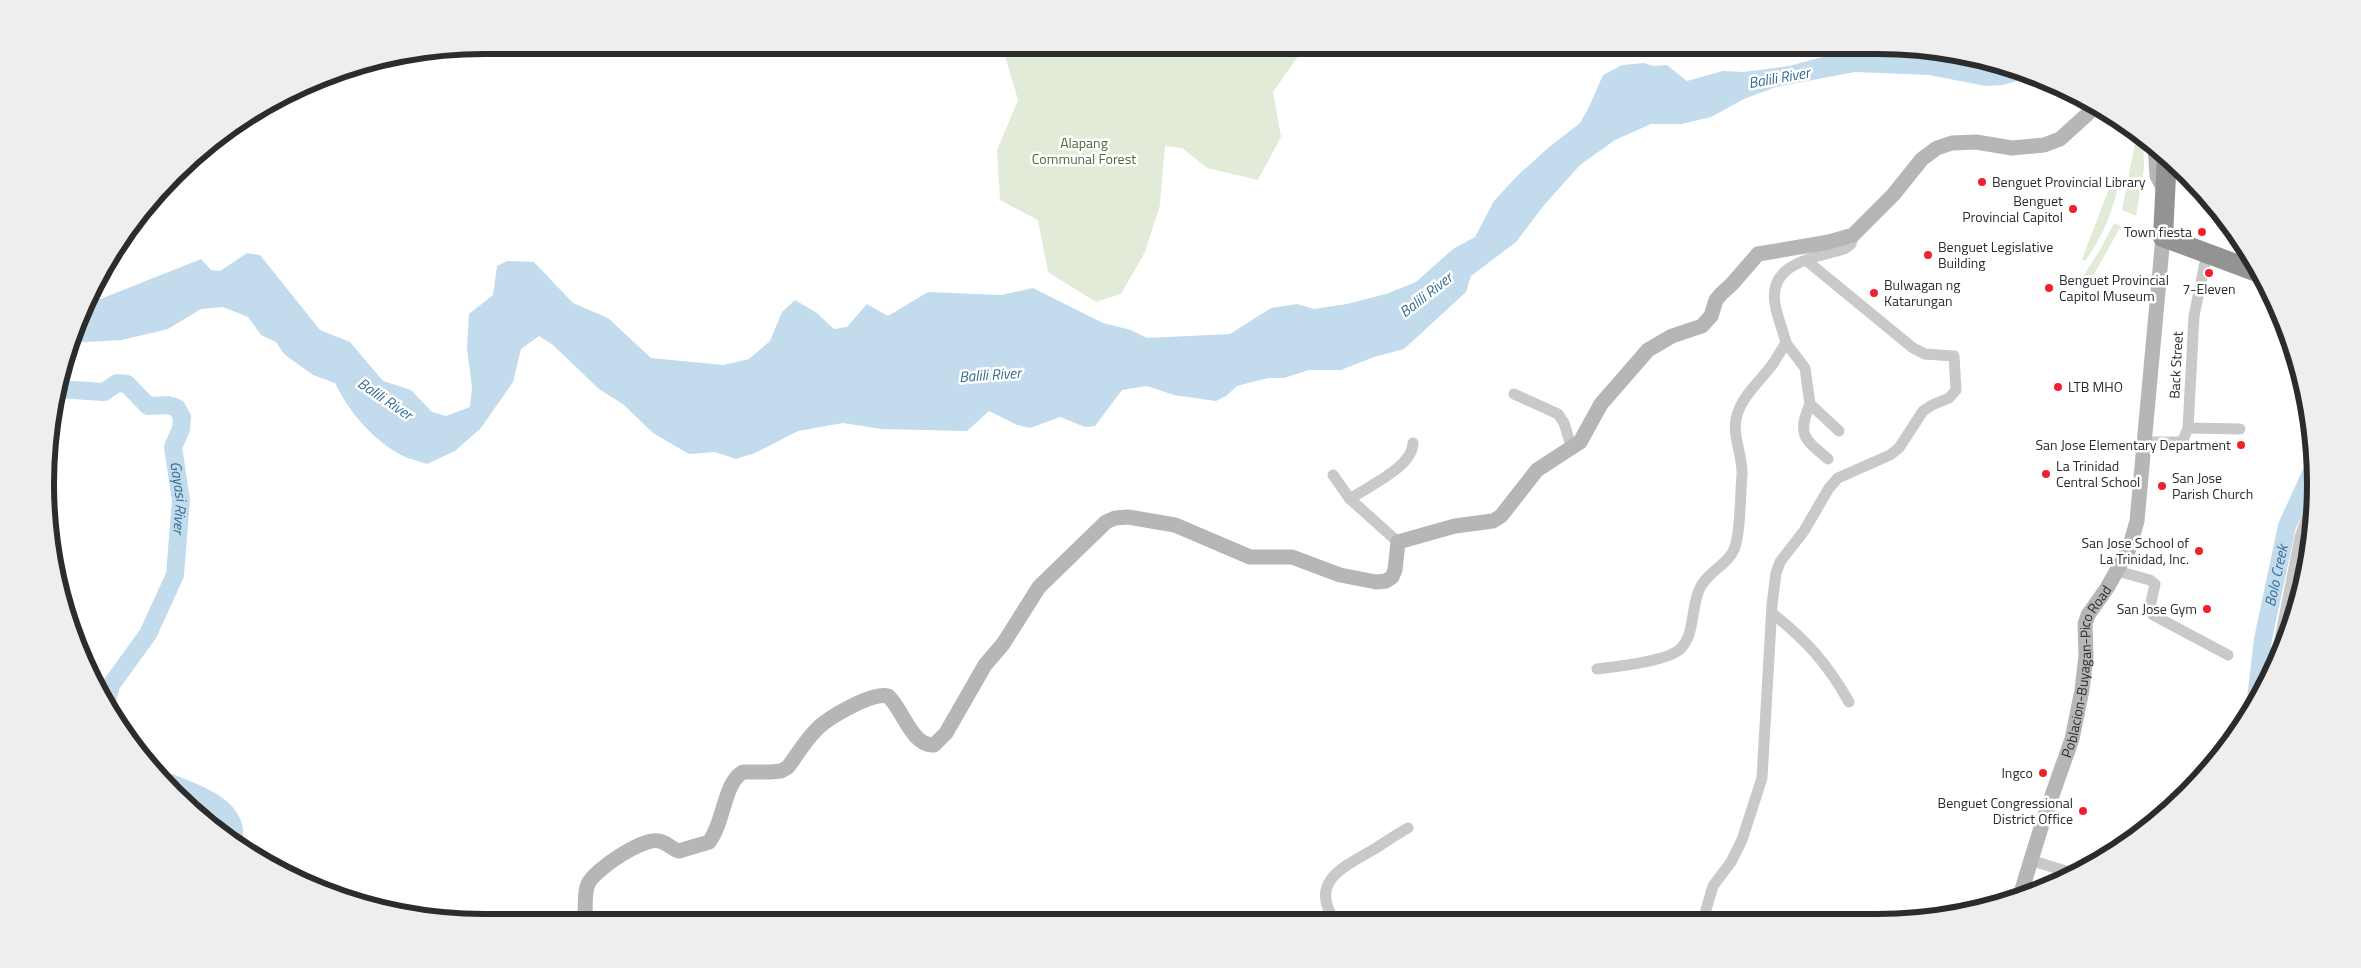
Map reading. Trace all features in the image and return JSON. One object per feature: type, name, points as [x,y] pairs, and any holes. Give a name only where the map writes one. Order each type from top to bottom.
[{"type":"highway","points":[[2166,166],[2163,236],[2250,269]]},
{"type":"street","points":[[1398,542],[1455,526],[1493,521],[1510,508],[1538,470],[1552,459],[1572,449],[1587,432],[1601,404],[1629,374],[1641,356],[1655,344],[1702,326],[1708,321],[1721,294],[1758,254],[1829,242],[1853,234],[1893,195],[1922,159],[1937,148],[1952,143],[1976,142],[2012,148],[2044,145],[2060,139],[2091,111]]},
{"type":"street","points":[[2156,157],[2157,176],[2165,190]]},
{"type":"street","points":[[1828,459],[1809,444],[1804,436],[1803,420],[1810,404],[1805,368],[1786,343],[1776,308],[1776,284],[1780,275],[1788,268],[1807,260],[1844,250],[1851,244],[1853,234]]},
{"type":"street","name":"Poblacion-Buyagan-Pico Road","points":[[2022,888],[2030,860],[2072,739],[2082,690],[2086,656],[2085,624],[2088,615],[2129,549],[2137,522],[2163,236]]},
{"type":"street","name":"Back Street","points":[[2188,428],[2194,316],[2207,253]]},
{"type":"street","points":[[1705,914],[1713,886],[1731,862],[1742,840],[1762,778],[1772,613],[1776,572],[1780,562],[1804,531],[1829,488],[1845,473],[1890,455],[1899,448],[1924,411],[1953,394],[1956,382],[1954,356],[1925,354],[1913,348],[1807,260]]},
{"type":"street","points":[[1598,670],[1625,666],[1670,655],[1679,650],[1685,642],[1699,589],[1708,576],[1730,556],[1736,544],[1742,471],[1735,429],[1736,417],[1746,397],[1773,364],[1786,343]]},
{"type":"street","points":[[1514,394],[1558,414],[1564,423],[1572,449]]},
{"type":"street","points":[[1810,404],[1839,430]]},
{"type":"street","points":[[2145,442],[2179,442],[2188,428],[2240,429]]},
{"type":"street","points":[[1350,499],[1407,461],[1413,451],[1413,443]]},
{"type":"street","points":[[1333,475],[1350,499],[1398,542]]},
{"type":"street","points":[[585,914],[587,888],[591,879],[596,874],[627,851],[651,840],[660,841],[680,851],[709,842],[720,824],[730,787],[738,774],[743,772],[781,771],[788,767],[817,728],[867,699],[882,694],[888,696],[919,740],[927,745],[934,745],[946,733],[985,665],[1003,644],[1040,587],[1106,522],[1115,518],[1128,517],[1175,525],[1250,557],[1292,557],[1340,576],[1376,582],[1386,581],[1392,577],[1395,570],[1398,542]]},
{"type":"street","points":[[2282,626],[2300,537],[2305,522]]},
{"type":"street","points":[[2117,571],[2150,580],[2155,584],[2150,607],[2153,615],[2228,655]]},
{"type":"street","points":[[1772,613],[1801,636],[1816,653],[1832,672],[1848,702]]},
{"type":"street","points":[[1331,914],[1326,899],[1326,886],[1333,875],[1345,865],[1408,828]]},
{"type":"street","points":[[2030,860],[2065,871]]},
{"type":"green space","name":"Alapang Communal Forest","points":[[1005,54],[1301,54],[1273,92],[1281,137],[1258,180],[1207,168],[1182,148],[1165,146],[1160,205],[1145,252],[1121,294],[1096,302],[1048,272],[1038,220],[1000,200],[997,150],[1018,100]]},
{"type":"green space","points":[[2136,140],[2143,147],[2144,168],[2136,216],[2122,210]]},
{"type":"green space","points":[[2114,176],[2119,183],[2114,204],[2102,234],[2085,261],[2082,259]]},
{"type":"green space","points":[[2114,223],[2121,226],[2082,296],[2078,284],[2100,250]]},
{"type":"water","name":"Balili River","points":[[1829,54],[1877,54],[1931,57],[1975,67],[1988,68],[2022,80],[2003,85],[1986,86],[1929,75],[1855,72],[1776,87],[1744,99],[1711,117],[1682,124],[1651,124],[1615,140],[1580,165],[1545,204],[1516,242],[1471,276],[1466,292],[1404,349],[1374,357],[1341,370],[1309,370],[1284,378],[1268,378],[1237,386],[1226,396],[1216,401],[1174,395],[1147,386],[1122,390],[1095,426],[1085,427],[1060,417],[1030,428],[1017,425],[989,411],[967,431],[881,429],[843,423],[798,431],[755,453],[736,459],[715,452],[689,454],[653,433],[624,405],[599,389],[553,345],[539,336],[521,349],[513,382],[481,428],[455,451],[427,464],[407,458],[381,442],[355,415],[335,383],[313,375],[284,354],[276,342],[261,335],[248,317],[223,307],[201,309],[168,329],[122,340],[78,342],[95,301],[201,259],[211,270],[220,271],[247,253],[260,255],[320,330],[350,342],[383,381],[411,390],[432,412],[446,416],[470,407],[472,387],[467,349],[469,314],[493,295],[497,266],[507,261],[534,262],[573,303],[608,318],[651,358],[723,365],[749,359],[770,341],[782,312],[795,300],[817,313],[834,329],[847,327],[867,304],[888,316],[928,292],[1001,295],[1033,288],[1103,323],[1131,330],[1147,338],[1230,334],[1271,308],[1297,304],[1314,309],[1347,304],[1386,294],[1416,282],[1453,249],[1475,237],[1494,201],[1517,176],[1580,123],[1603,75],[1622,65],[1644,63],[1654,66],[1667,65],[1687,81],[1723,71],[1744,72],[1789,66]]},
{"type":"waterway","name":"Gayasi River","points":[[64,389],[104,392],[117,383],[127,384],[148,406],[168,405],[177,408],[182,417],[181,429],[173,447],[181,500],[175,575],[148,634],[111,685],[109,694]]},
{"type":"waterway","name":"Bolo Creek","points":[[2258,684],[2263,639],[2287,526],[2307,482]]},
{"type":"waterway","name":"Gayasi River","points":[[178,786],[204,797],[223,810],[230,819],[234,834]]},
{"type":"place","name":"Benguet Provincial Library","points":[[1982,182]]},
{"type":"place","name":"Benguet Provincial Capitol","points":[[2073,209]]},
{"type":"place","name":"Town fiesta","points":[[2202,232]]},
{"type":"place","name":"Benguet Legislative Building","points":[[1928,255]]},
{"type":"place","name":"7-Eleven","points":[[2209,273]]},
{"type":"place","name":"Benguet Provincial Capitol Museum","points":[[2049,288]]},
{"type":"place","name":"Bulwagan ng Katarungan","points":[[1874,293]]},
{"type":"place","name":"LTB MHO","points":[[2058,387]]},
{"type":"place","name":"San Jose Elementary Department","points":[[2241,445]]},
{"type":"place","name":"La Trinidad Central School","points":[[2046,474]]},
{"type":"place","name":"San Jose Parish Church","points":[[2162,486]]},
{"type":"place","name":"San Jose School of La Trinidad, Inc.","points":[[2199,551]]},
{"type":"place","name":"San Jose Gym","points":[[2207,609]]},
{"type":"place","name":"Ingco","points":[[2043,773]]},
{"type":"place","name":"Benguet Congressional District Office","points":[[2083,811]]}]
